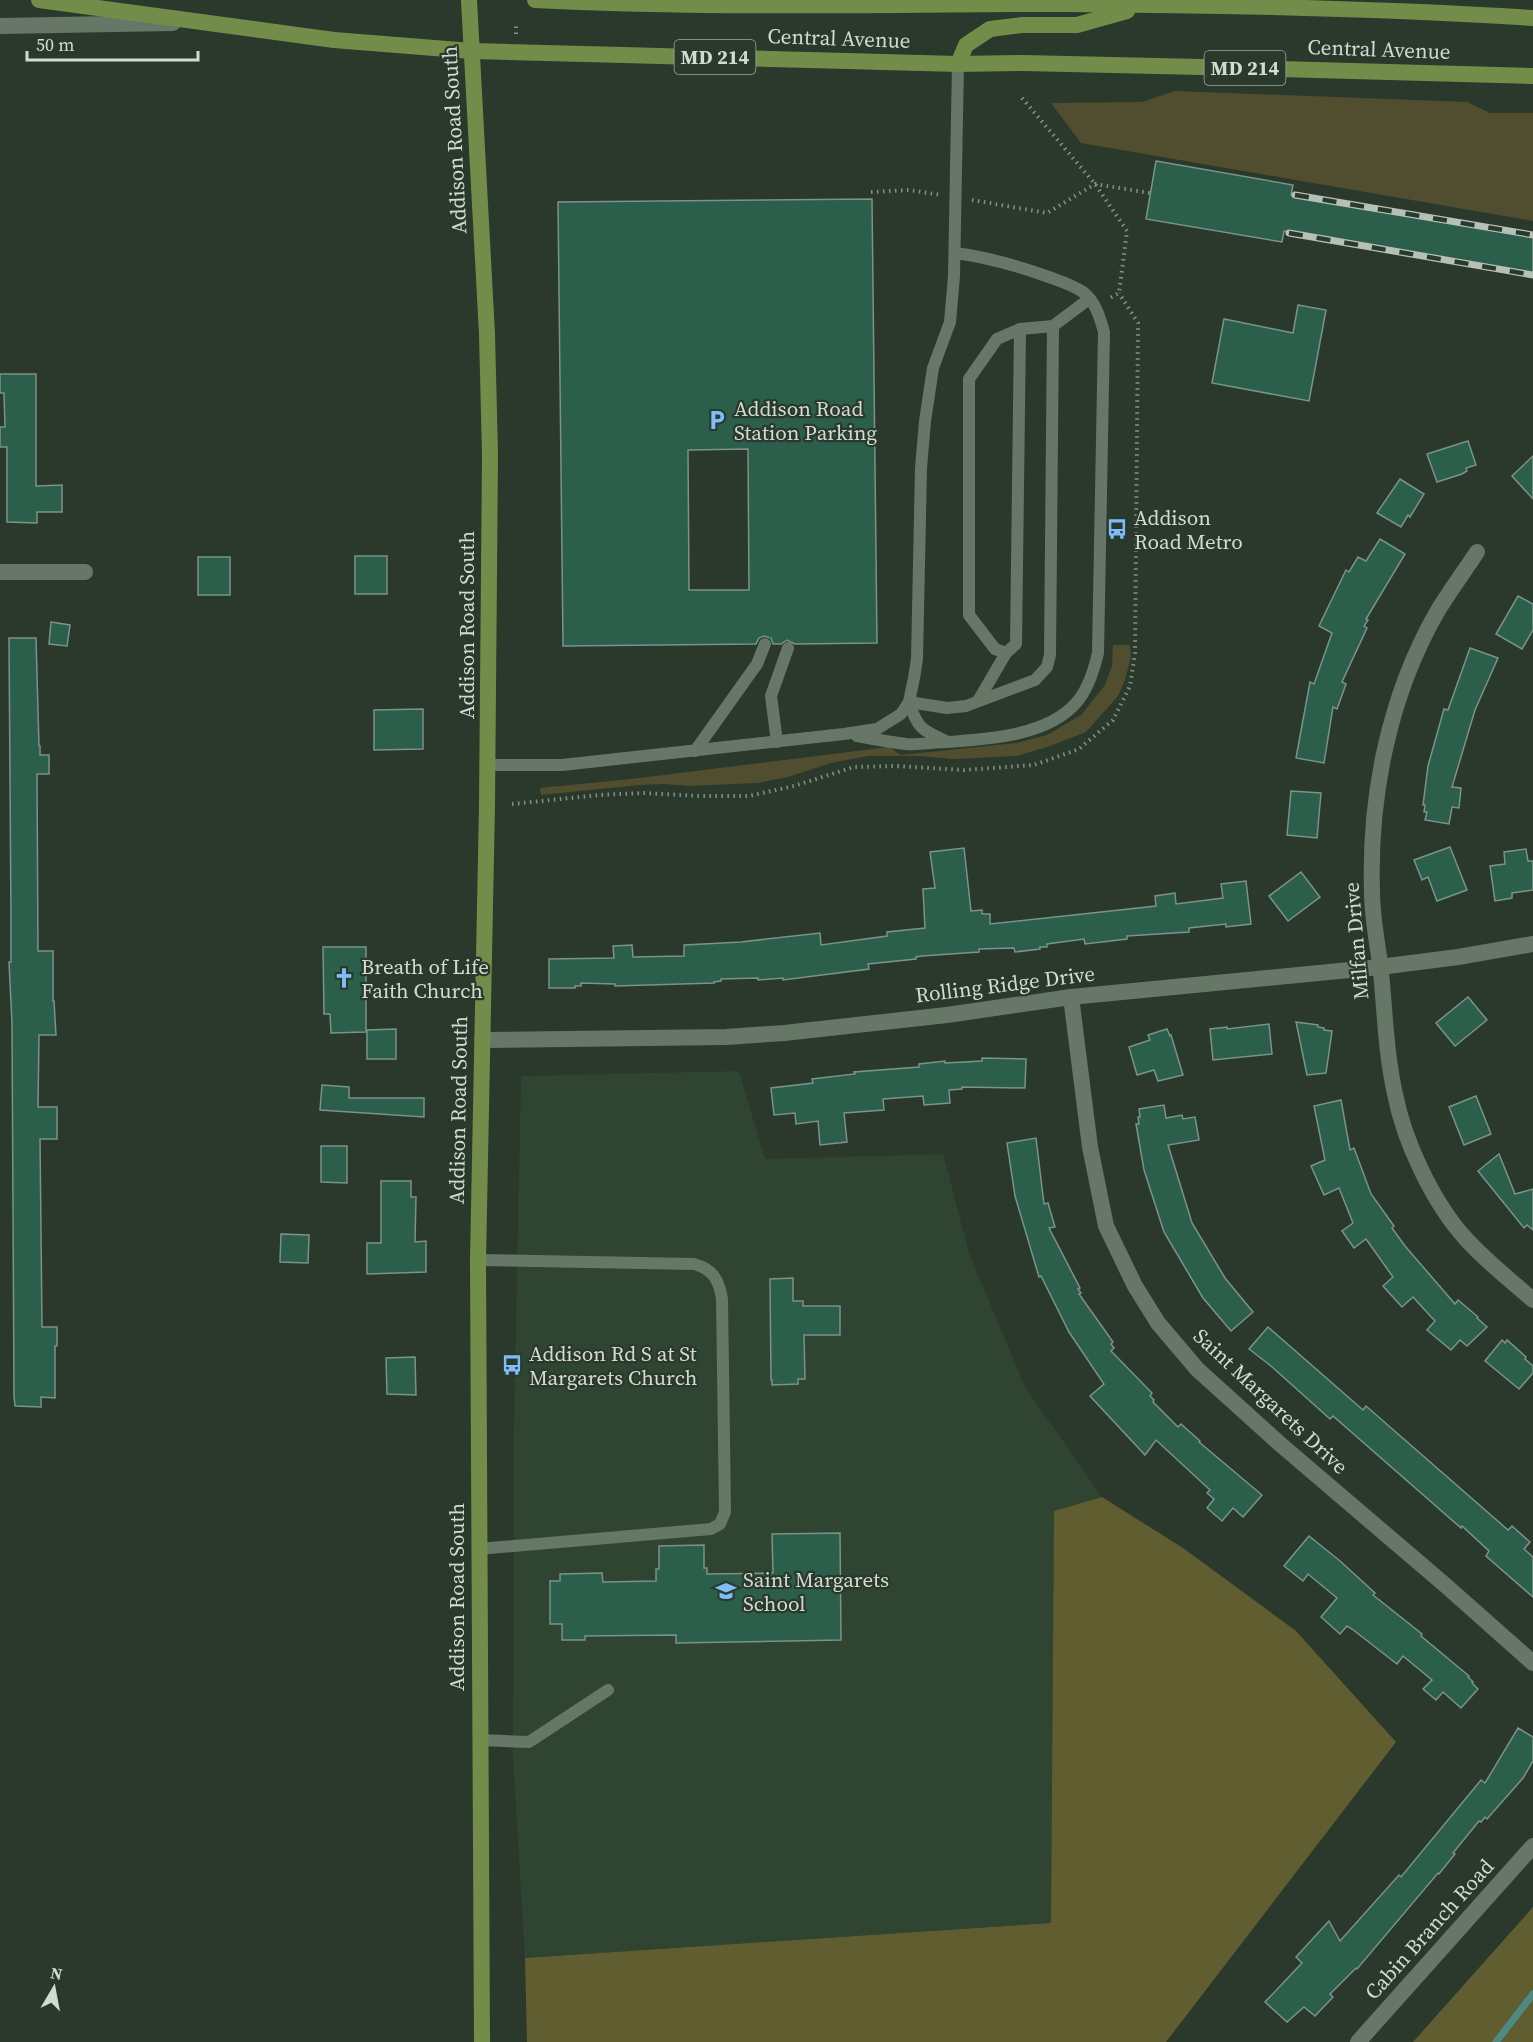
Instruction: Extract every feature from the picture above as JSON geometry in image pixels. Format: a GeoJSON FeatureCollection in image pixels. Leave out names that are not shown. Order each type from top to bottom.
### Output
{"type":"FeatureCollection","features":[{"type":"Feature","properties":{"kind":"main road","name":"Central Avenue"},"geometry":{"type":"LineString","coordinates":[[39,0],[334,40],[472,51],[1533,76]]}},
{"type":"Feature","properties":{"kind":"main road","name":"Addison Road South"},"geometry":{"type":"LineString","coordinates":[[470,0],[489,410],[487,765],[478,1260],[482,2042]]}},
{"type":"Feature","properties":{"kind":"main road","name":"Central Avenue"},"geometry":{"type":"LineString","coordinates":[[536,0],[668,3],[1061,2],[1146,5],[1219,3],[1333,5],[1533,18]]}},
{"type":"Feature","properties":{"kind":"main road"},"geometry":{"type":"LineString","coordinates":[[958,64],[966,45],[990,29],[1022,25],[1077,25],[1146,5]]}},
{"type":"Feature","properties":{"kind":"street"},"geometry":{"type":"LineString","coordinates":[[0,26],[195,22]]}},
{"type":"Feature","properties":{"kind":"street","name":"Milfan Drive"},"geometry":{"type":"LineString","coordinates":[[1477,552],[1437,613],[1412,664],[1394,714],[1387,740],[1376,813],[1372,869],[1373,924],[1380,967],[1390,1069],[1395,1096],[1412,1147],[1436,1196],[1465,1238],[1533,1300]]}},
{"type":"Feature","properties":{"kind":"street"},"geometry":{"type":"LineString","coordinates":[[0,572],[85,572]]}},
{"type":"Feature","properties":{"kind":"street","name":"Rolling Ridge Drive"},"geometry":{"type":"LineString","coordinates":[[482,1040],[726,1037],[784,1033],[947,1015],[1071,997],[1380,967],[1533,944]]}},
{"type":"Feature","properties":{"kind":"street","name":"Saint Margarets Drive"},"geometry":{"type":"LineString","coordinates":[[1071,997],[1090,1147],[1106,1226],[1135,1286],[1158,1323],[1197,1369],[1533,1663]]}},
{"type":"Feature","properties":{"kind":"street","name":"Cabin Branch Road"},"geometry":{"type":"LineString","coordinates":[[1358,2042],[1533,1846]]}},
{"type":"Feature","properties":{"kind":"lane"},"geometry":{"type":"LineString","coordinates":[[487,765],[562,765],[844,734],[877,729],[901,714],[909,702],[917,659],[921,468],[925,421],[933,368],[950,322],[955,253],[958,64]]}},
{"type":"Feature","properties":{"kind":"lane"},"geometry":{"type":"LineString","coordinates":[[844,734],[909,744],[990,739],[1028,730],[1048,723],[1077,703],[1085,690],[1098,653],[1104,332],[1100,317],[1092,302],[1083,292],[1068,284],[984,256],[955,253]]}},
{"type":"Feature","properties":{"kind":"lane"},"geometry":{"type":"LineString","coordinates":[[1006,653],[995,649],[969,615],[969,379],[997,339],[1020,329],[1053,326],[1092,302]]}},
{"type":"Feature","properties":{"kind":"lane"},"geometry":{"type":"LineString","coordinates":[[909,702],[947,708],[966,706],[1035,680],[1047,667],[1050,655],[1053,326]]}},
{"type":"Feature","properties":{"kind":"lane"},"geometry":{"type":"LineString","coordinates":[[978,702],[1006,653],[1016,644],[1020,329]]}},
{"type":"Feature","properties":{"kind":"lane"},"geometry":{"type":"LineString","coordinates":[[695,751],[757,664],[765,644]]}},
{"type":"Feature","properties":{"kind":"lane"},"geometry":{"type":"LineString","coordinates":[[777,741],[771,696],[789,648]]}},
{"type":"Feature","properties":{"kind":"lane"},"geometry":{"type":"LineString","coordinates":[[909,702],[914,720],[926,732],[947,742]]}},
{"type":"Feature","properties":{"kind":"lane"},"geometry":{"type":"LineString","coordinates":[[478,1260],[694,1264],[704,1267],[715,1276],[722,1299],[724,1453],[724,1512],[720,1524],[711,1529],[478,1549]]}},
{"type":"Feature","properties":{"kind":"lane"},"geometry":{"type":"LineString","coordinates":[[480,1740],[529,1742],[608,1690]]}},
{"type":"Feature","properties":{"kind":"path"},"geometry":{"type":"LineString","coordinates":[[516,23],[516,34]]}},
{"type":"Feature","properties":{"kind":"path"},"geometry":{"type":"LineString","coordinates":[[512,804],[643,792],[700,796],[749,796],[794,786],[854,767],[896,766],[964,770],[1034,765],[1079,749],[1113,720],[1130,686],[1136,653],[1138,323],[1119,293],[1126,231],[1095,184],[1022,98]]}},
{"type":"Feature","properties":{"kind":"path"},"geometry":{"type":"LineString","coordinates":[[1005,206],[1047,213],[1095,184],[1150,193]]}},
{"type":"Feature","properties":{"kind":"path"},"geometry":{"type":"LineString","coordinates":[[871,192],[917,191]]}},
{"type":"Feature","properties":{"kind":"path"},"geometry":{"type":"LineString","coordinates":[[1092,302],[1119,293]]}},
{"type":"Feature","properties":{"kind":"shaded area"},"geometry":{"type":"Polygon","coordinates":[[[1175,91],[1467,102],[1490,113],[1533,113],[1533,221],[1081,143],[1051,103],[1142,102],[1175,91]]]}},
{"type":"Feature","properties":{"kind":"shaded area"},"geometry":{"type":"Polygon","coordinates":[[[1113,645],[1130,645],[1131,656],[1118,696],[1086,732],[1017,756],[954,759],[868,756],[831,763],[788,777],[757,783],[689,786],[639,785],[541,795],[540,788],[889,747],[901,755],[1016,743],[1047,735],[1081,715],[1105,685],[1112,666],[1113,645]]]}},
{"type":"Feature","properties":{"kind":"shaded area"},"geometry":{"type":"Polygon","coordinates":[[[739,1071],[765,1159],[943,1154],[969,1253],[1025,1387],[1102,1497],[1054,1511],[1051,1923],[525,1958],[513,1757],[514,1422],[521,1076],[739,1071]]]}},
{"type":"Feature","properties":{"kind":"shaded area"},"geometry":{"type":"Polygon","coordinates":[[[1102,1497],[1183,1548],[1296,1631],[1396,1742],[1166,2042],[527,2042],[525,1958],[1051,1923],[1054,1511],[1102,1497]]]}},
{"type":"Feature","properties":{"kind":"shaded area"},"geometry":{"type":"Polygon","coordinates":[[[1533,1907],[1533,2042],[1413,2042],[1533,1907]]]}},
{"type":"Feature","properties":{"kind":"building"},"geometry":{"type":"Polygon","coordinates":[[[1156,161],[1293,185],[1291,195],[1533,236],[1533,274],[1284,231],[1282,242],[1146,219],[1156,161]]]}},
{"type":"Feature","properties":{"kind":"building","name":"Addison Road Station Parking"},"geometry":{"type":"Polygon","coordinates":[[[872,199],[877,643],[795,644],[787,640],[781,644],[773,644],[771,638],[764,636],[759,638],[756,644],[563,646],[558,202],[872,199]],[[748,449],[688,450],[689,590],[749,590],[748,449]]]}},
{"type":"Feature","properties":{"kind":"building"},"geometry":{"type":"Polygon","coordinates":[[[1298,305],[1326,310],[1309,401],[1212,383],[1224,319],[1293,333],[1298,305]]]}},
{"type":"Feature","properties":{"kind":"building"},"geometry":{"type":"Polygon","coordinates":[[[0,374],[36,374],[36,486],[62,485],[62,512],[37,512],[37,523],[7,522],[7,447],[0,447],[0,427],[5,427],[4,393],[0,393],[0,374]]]}},
{"type":"Feature","properties":{"kind":"building"},"geometry":{"type":"Polygon","coordinates":[[[1468,441],[1476,465],[1466,468],[1467,471],[1462,474],[1437,482],[1427,454],[1468,441]]]}},
{"type":"Feature","properties":{"kind":"building"},"geometry":{"type":"Polygon","coordinates":[[[1533,456],[1533,499],[1512,476],[1533,456]]]}},
{"type":"Feature","properties":{"kind":"building"},"geometry":{"type":"Polygon","coordinates":[[[1400,479],[1424,494],[1401,527],[1377,513],[1400,479]]]}},
{"type":"Feature","properties":{"kind":"building"},"geometry":{"type":"Polygon","coordinates":[[[1380,539],[1405,554],[1366,619],[1368,620],[1364,626],[1367,628],[1342,682],[1346,684],[1337,709],[1333,707],[1324,763],[1296,758],[1310,682],[1314,684],[1332,633],[1319,626],[1346,570],[1349,572],[1358,557],[1366,561],[1380,539]]]}},
{"type":"Feature","properties":{"kind":"building"},"geometry":{"type":"Polygon","coordinates":[[[355,556],[387,556],[387,594],[355,594],[355,556]]]}},
{"type":"Feature","properties":{"kind":"building"},"geometry":{"type":"Polygon","coordinates":[[[198,557],[230,557],[230,595],[198,595],[198,557]]]}},
{"type":"Feature","properties":{"kind":"building"},"geometry":{"type":"Polygon","coordinates":[[[1518,596],[1533,604],[1533,630],[1522,649],[1496,634],[1518,596]]]}},
{"type":"Feature","properties":{"kind":"building"},"geometry":{"type":"Polygon","coordinates":[[[51,622],[70,625],[67,646],[49,644],[51,622]]]}},
{"type":"Feature","properties":{"kind":"building"},"geometry":{"type":"Polygon","coordinates":[[[9,638],[36,638],[40,755],[49,755],[49,774],[37,774],[38,951],[53,951],[56,1035],[39,1035],[38,1107],[57,1107],[57,1139],[40,1139],[42,1327],[57,1327],[57,1346],[55,1346],[55,1398],[41,1397],[41,1407],[15,1406],[14,1396],[12,1023],[9,962],[11,962],[11,920],[9,638]]]}},
{"type":"Feature","properties":{"kind":"building"},"geometry":{"type":"Polygon","coordinates":[[[1470,648],[1498,658],[1475,710],[1452,787],[1461,788],[1459,808],[1452,807],[1449,824],[1425,820],[1427,812],[1424,812],[1425,805],[1423,805],[1428,766],[1444,709],[1448,710],[1470,648]]]}},
{"type":"Feature","properties":{"kind":"building"},"geometry":{"type":"Polygon","coordinates":[[[423,709],[423,749],[374,750],[374,710],[423,709]]]}},
{"type":"Feature","properties":{"kind":"building"},"geometry":{"type":"Polygon","coordinates":[[[1291,791],[1321,793],[1317,838],[1287,835],[1291,791]]]}},
{"type":"Feature","properties":{"kind":"building"},"geometry":{"type":"Polygon","coordinates":[[[1450,847],[1467,890],[1437,901],[1428,877],[1422,880],[1414,860],[1450,847]]]}},
{"type":"Feature","properties":{"kind":"building"},"geometry":{"type":"Polygon","coordinates":[[[964,848],[971,911],[982,910],[982,914],[990,914],[990,924],[1156,906],[1155,896],[1175,893],[1176,904],[1223,898],[1221,884],[1246,881],[1251,924],[1189,928],[1189,932],[1127,936],[1127,939],[1085,944],[1084,939],[1047,944],[1047,947],[1040,947],[1040,949],[1015,952],[1014,948],[979,949],[979,952],[922,956],[916,959],[868,964],[869,969],[783,980],[783,978],[721,979],[714,983],[615,986],[615,984],[581,983],[581,986],[575,986],[575,988],[549,988],[549,959],[614,958],[613,946],[632,945],[633,957],[684,956],[684,945],[741,942],[820,933],[821,945],[887,936],[887,932],[925,928],[923,889],[935,888],[930,852],[964,848]]]}},
{"type":"Feature","properties":{"kind":"building"},"geometry":{"type":"Polygon","coordinates":[[[1526,849],[1528,861],[1533,861],[1533,890],[1512,893],[1512,898],[1495,901],[1490,866],[1505,864],[1504,852],[1526,849]]]}},
{"type":"Feature","properties":{"kind":"building"},"geometry":{"type":"Polygon","coordinates":[[[1301,872],[1320,897],[1288,921],[1269,896],[1301,872]]]}},
{"type":"Feature","properties":{"kind":"building"},"geometry":{"type":"Polygon","coordinates":[[[323,947],[366,947],[366,1032],[331,1033],[330,1014],[324,1014],[323,947]]]}},
{"type":"Feature","properties":{"kind":"building"},"geometry":{"type":"Polygon","coordinates":[[[1468,997],[1487,1020],[1455,1046],[1436,1023],[1468,997]]]}},
{"type":"Feature","properties":{"kind":"building"},"geometry":{"type":"Polygon","coordinates":[[[1296,1022],[1318,1025],[1324,1030],[1332,1031],[1326,1073],[1307,1075],[1296,1022]]]}},
{"type":"Feature","properties":{"kind":"building"},"geometry":{"type":"Polygon","coordinates":[[[1269,1024],[1272,1054],[1213,1060],[1210,1029],[1269,1024]]]}},
{"type":"Feature","properties":{"kind":"building"},"geometry":{"type":"Polygon","coordinates":[[[396,1029],[396,1059],[367,1059],[367,1030],[396,1029]]]}},
{"type":"Feature","properties":{"kind":"building"},"geometry":{"type":"Polygon","coordinates":[[[1167,1029],[1171,1035],[1183,1075],[1158,1081],[1154,1070],[1137,1075],[1129,1047],[1150,1040],[1148,1035],[1167,1029]]]}},
{"type":"Feature","properties":{"kind":"building"},"geometry":{"type":"Polygon","coordinates":[[[982,1058],[1026,1059],[1025,1088],[962,1087],[962,1089],[949,1090],[950,1103],[924,1105],[923,1096],[883,1099],[884,1110],[844,1113],[847,1142],[820,1145],[818,1121],[796,1124],[795,1113],[774,1115],[771,1088],[813,1083],[812,1079],[855,1074],[854,1072],[919,1067],[919,1064],[945,1061],[945,1063],[982,1061],[982,1058]]]}},
{"type":"Feature","properties":{"kind":"building"},"geometry":{"type":"Polygon","coordinates":[[[322,1085],[349,1087],[349,1098],[424,1098],[424,1117],[320,1110],[322,1085]]]}},
{"type":"Feature","properties":{"kind":"building"},"geometry":{"type":"Polygon","coordinates":[[[1476,1096],[1491,1134],[1464,1145],[1449,1107],[1476,1096]]]}},
{"type":"Feature","properties":{"kind":"building"},"geometry":{"type":"Polygon","coordinates":[[[1341,1100],[1350,1150],[1354,1148],[1371,1194],[1394,1226],[1392,1228],[1455,1304],[1458,1300],[1487,1327],[1467,1346],[1460,1340],[1451,1350],[1427,1330],[1435,1321],[1413,1297],[1402,1307],[1383,1286],[1393,1277],[1366,1239],[1354,1248],[1342,1231],[1353,1223],[1339,1188],[1324,1195],[1311,1166],[1325,1160],[1314,1106],[1341,1100]]]}},
{"type":"Feature","properties":{"kind":"building"},"geometry":{"type":"Polygon","coordinates":[[[1164,1105],[1166,1118],[1182,1115],[1183,1119],[1195,1117],[1199,1140],[1168,1145],[1192,1223],[1225,1278],[1253,1312],[1231,1331],[1203,1298],[1164,1232],[1144,1170],[1136,1124],[1139,1124],[1139,1109],[1164,1105]]]}},
{"type":"Feature","properties":{"kind":"building"},"geometry":{"type":"Polygon","coordinates":[[[1036,1138],[1044,1204],[1048,1203],[1055,1227],[1049,1228],[1080,1288],[1078,1289],[1081,1293],[1079,1294],[1113,1342],[1111,1344],[1114,1348],[1111,1351],[1152,1393],[1150,1396],[1153,1402],[1178,1427],[1181,1424],[1262,1495],[1243,1517],[1233,1508],[1222,1521],[1207,1508],[1214,1499],[1207,1493],[1210,1490],[1156,1440],[1145,1455],[1090,1396],[1104,1384],[1069,1332],[1041,1276],[1039,1277],[1015,1196],[1007,1143],[1036,1138]]]}},
{"type":"Feature","properties":{"kind":"building"},"geometry":{"type":"Polygon","coordinates":[[[321,1146],[347,1146],[347,1183],[321,1182],[321,1146]]]}},
{"type":"Feature","properties":{"kind":"building"},"geometry":{"type":"Polygon","coordinates":[[[1499,1154],[1515,1194],[1533,1189],[1533,1230],[1527,1225],[1524,1228],[1478,1171],[1499,1154]]]}},
{"type":"Feature","properties":{"kind":"building"},"geometry":{"type":"Polygon","coordinates":[[[381,1181],[411,1181],[411,1197],[416,1197],[415,1242],[426,1241],[426,1272],[367,1274],[367,1243],[381,1243],[381,1181]]]}},
{"type":"Feature","properties":{"kind":"building"},"geometry":{"type":"Polygon","coordinates":[[[281,1234],[309,1235],[308,1263],[280,1262],[281,1234]]]}},
{"type":"Feature","properties":{"kind":"building"},"geometry":{"type":"Polygon","coordinates":[[[793,1278],[793,1301],[803,1301],[803,1306],[840,1306],[840,1335],[804,1335],[805,1379],[798,1379],[798,1384],[772,1385],[770,1279],[793,1278]]]}},
{"type":"Feature","properties":{"kind":"building"},"geometry":{"type":"Polygon","coordinates":[[[1268,1327],[1363,1410],[1366,1406],[1508,1530],[1512,1526],[1530,1542],[1524,1549],[1533,1557],[1533,1597],[1486,1556],[1489,1551],[1462,1526],[1461,1528],[1333,1416],[1330,1419],[1249,1349],[1268,1327]]]}},
{"type":"Feature","properties":{"kind":"building"},"geometry":{"type":"Polygon","coordinates":[[[1502,1340],[1505,1343],[1507,1340],[1533,1366],[1533,1373],[1519,1389],[1485,1361],[1502,1340]]]}},
{"type":"Feature","properties":{"kind":"building"},"geometry":{"type":"Polygon","coordinates":[[[415,1357],[416,1395],[387,1394],[386,1358],[415,1357]]]}},
{"type":"Feature","properties":{"kind":"building"},"geometry":{"type":"Polygon","coordinates":[[[840,1533],[841,1640],[676,1643],[676,1635],[585,1636],[585,1640],[562,1640],[562,1624],[550,1624],[550,1581],[560,1581],[560,1574],[602,1573],[603,1582],[656,1581],[656,1569],[659,1569],[659,1546],[704,1545],[704,1568],[707,1568],[707,1574],[773,1573],[772,1534],[840,1533]]]}},
{"type":"Feature","properties":{"kind":"building"},"geometry":{"type":"Polygon","coordinates":[[[1309,1536],[1375,1593],[1373,1595],[1469,1676],[1478,1689],[1461,1708],[1443,1692],[1436,1700],[1423,1689],[1432,1680],[1403,1656],[1397,1664],[1352,1629],[1347,1626],[1340,1634],[1321,1617],[1337,1598],[1308,1574],[1303,1581],[1284,1566],[1309,1536]]]}},
{"type":"Feature","properties":{"kind":"building"},"geometry":{"type":"Polygon","coordinates":[[[1518,1728],[1533,1737],[1533,1761],[1523,1778],[1487,1819],[1485,1817],[1481,1822],[1479,1821],[1439,1874],[1357,1969],[1330,1994],[1333,1997],[1315,2016],[1304,2007],[1287,2022],[1265,2002],[1302,1963],[1296,1957],[1329,1921],[1340,1941],[1399,1875],[1401,1877],[1481,1780],[1485,1783],[1518,1728]]]}},
{"type":"Feature","properties":{"kind":"waterway"},"geometry":{"type":"LineString","coordinates":[[1496,2042],[1533,1994]]}},
{"type":"Feature","properties":{"kind":"railway"},"geometry":{"type":"LineString","coordinates":[[1295,195],[1533,235]]}},
{"type":"Feature","properties":{"kind":"railway"},"geometry":{"type":"LineString","coordinates":[[1289,233],[1533,275]]}},
{"type":"Feature","properties":{"kind":"place","name":"Addison Road Station Parking"},"geometry":{"type":"Point","coordinates":[717,420]}},
{"type":"Feature","properties":{"kind":"place","name":"Addison Road Metro"},"geometry":{"type":"Point","coordinates":[1117,529]}},
{"type":"Feature","properties":{"kind":"place","name":"Breath of Life Faith Church"},"geometry":{"type":"Point","coordinates":[344,978]}},
{"type":"Feature","properties":{"kind":"place","name":"Addison Rd S at St Margarets Church"},"geometry":{"type":"Point","coordinates":[512,1365]}},
{"type":"Feature","properties":{"kind":"place","name":"Saint Margarets School"},"geometry":{"type":"Point","coordinates":[726,1591]}}]}
